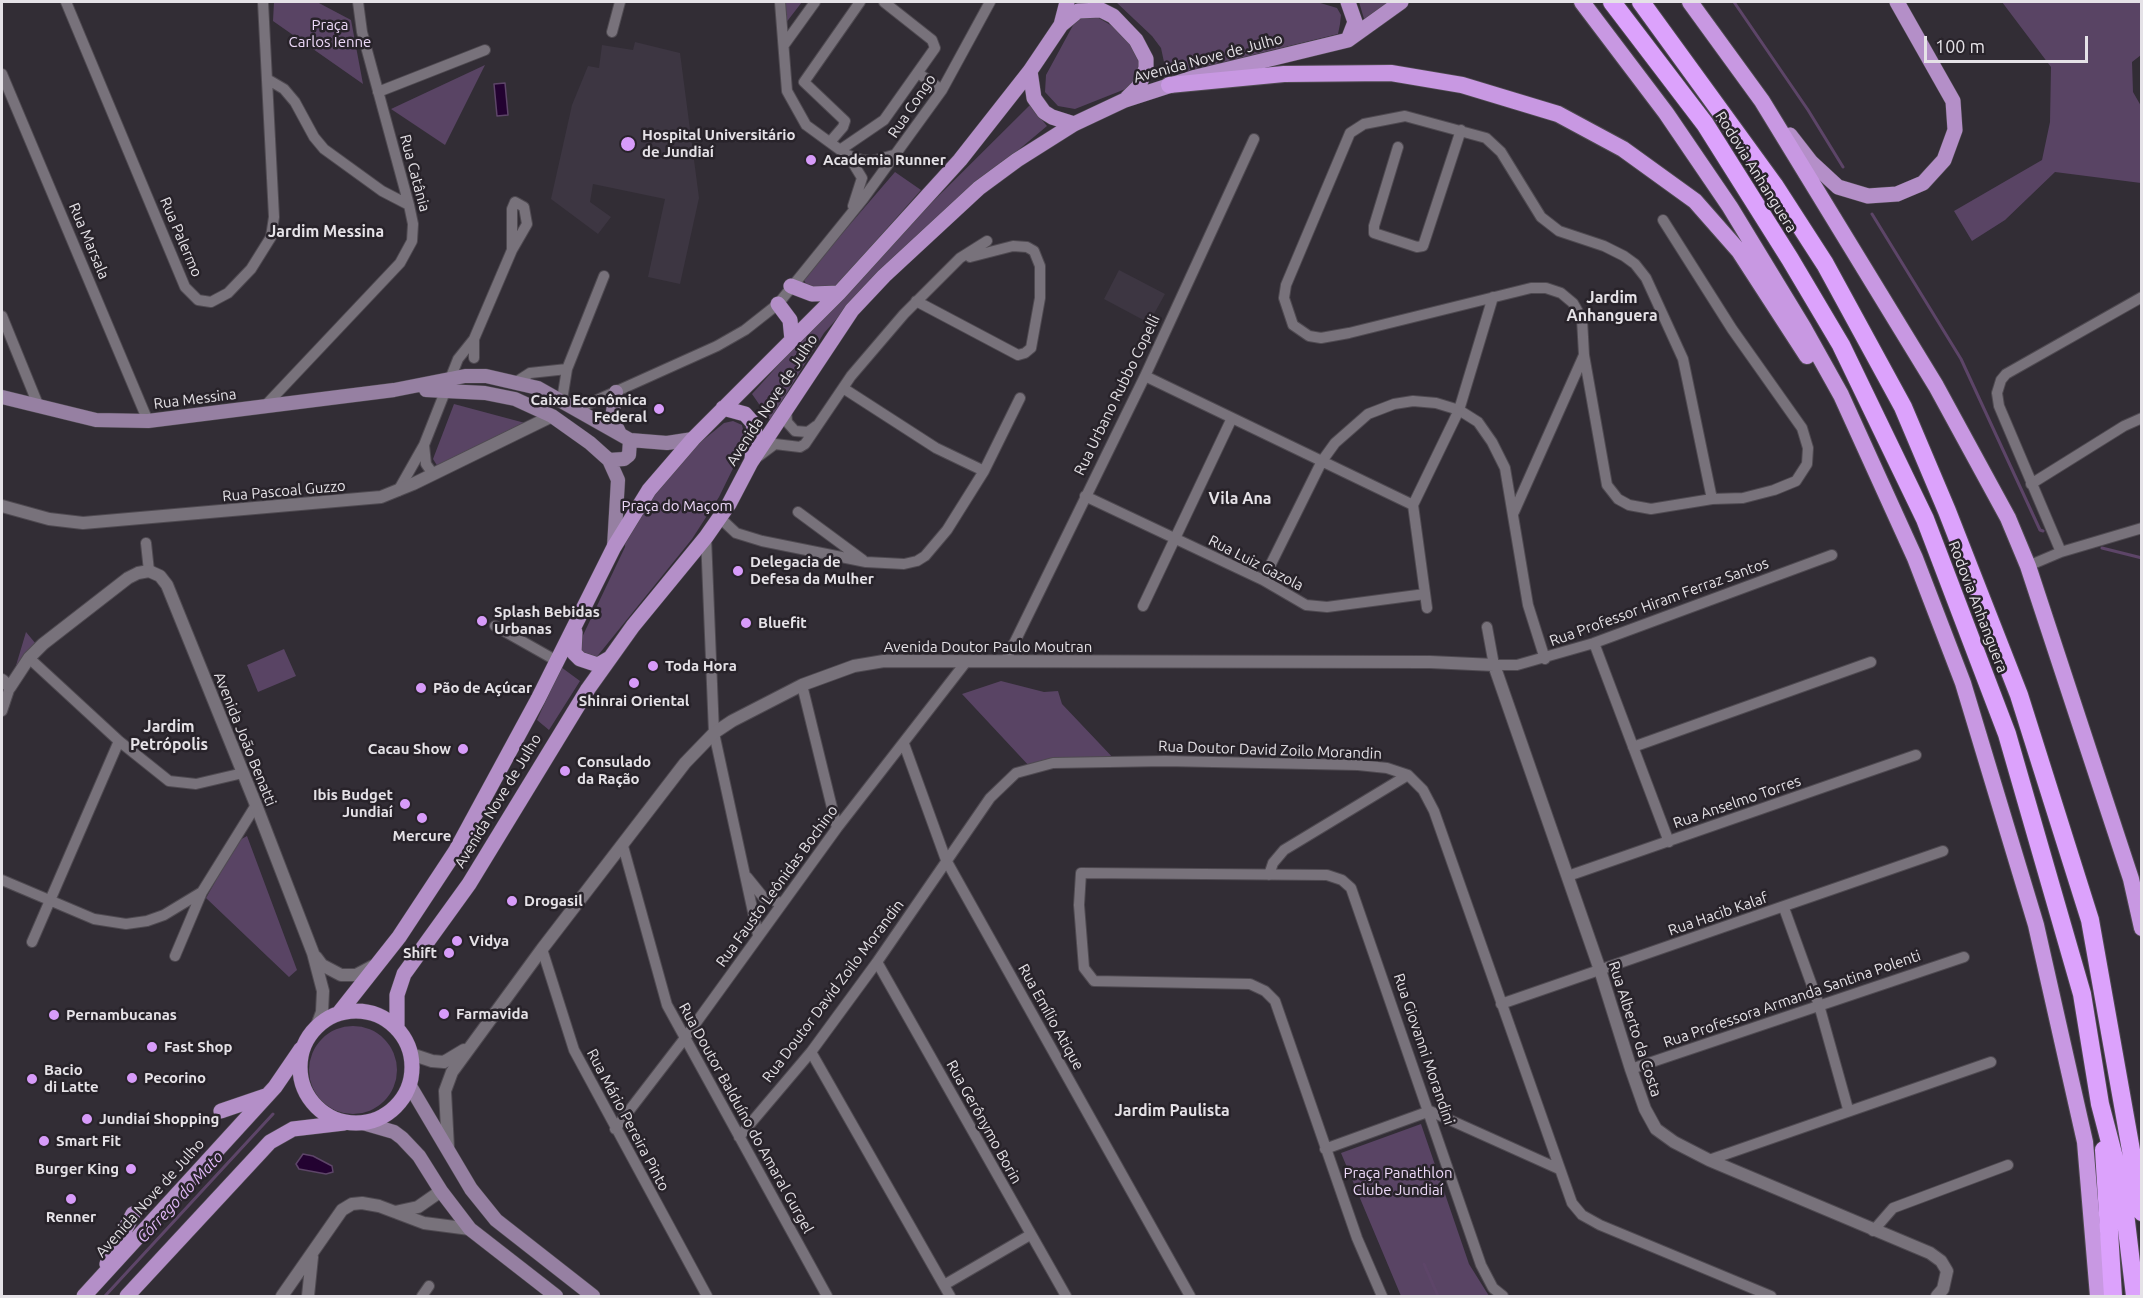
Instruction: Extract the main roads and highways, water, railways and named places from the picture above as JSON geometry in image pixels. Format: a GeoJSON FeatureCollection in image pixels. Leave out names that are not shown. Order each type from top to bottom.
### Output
{"type":"FeatureCollection","features":[{"type":"Feature","properties":{"kind":"highway"},"geometry":{"type":"LineString","coordinates":[[1582,2],[1666,113],[1730,207],[1841,395],[1916,558],[1963,683],[2036,925],[2085,1142],[2098,1296]]}},
{"type":"Feature","properties":{"kind":"highway","name":"Rodovia Anhanguera"},"geometry":{"type":"LineString","coordinates":[[1612,2],[1706,124],[1790,259],[1840,345],[1925,519],[2007,734],[2082,994],[2100,1104],[2122,1188],[2135,1296]]}},
{"type":"Feature","properties":{"kind":"highway","name":"Rodovia Anhanguera"},"geometry":{"type":"LineString","coordinates":[[1641,2],[1774,185],[1825,264],[1903,407],[1947,511],[2019,695],[2090,920],[2142,1212]]}},
{"type":"Feature","properties":{"kind":"highway"},"geometry":{"type":"LineString","coordinates":[[1690,2],[1762,101],[1982,465],[2008,518],[2028,566],[2131,879],[2142,928]]}},
{"type":"Feature","properties":{"kind":"highway"},"geometry":{"type":"LineString","coordinates":[[1169,86],[1284,74],[1348,71],[1429,78],[1502,96],[1558,114],[1623,149],[1695,201],[1739,251],[1770,295],[1875,466]]}},
{"type":"Feature","properties":{"kind":"highway"},"geometry":{"type":"LineString","coordinates":[[2100,1104],[2113,1296]]}},
{"type":"Feature","properties":{"kind":"main road","name":"Avenida Nove de Julho"},"geometry":{"type":"LineString","coordinates":[[339,1014],[422,904],[454,852],[577,623],[614,547],[649,490],[693,439],[838,293],[960,160],[1030,71],[1061,26],[1067,2]]}},
{"type":"Feature","properties":{"kind":"main road"},"geometry":{"type":"LineString","coordinates":[[1348,2],[1355,22],[1348,40]]}},
{"type":"Feature","properties":{"kind":"main road"},"geometry":{"type":"LineString","coordinates":[[1348,40],[1401,2]]}},
{"type":"Feature","properties":{"kind":"main road"},"geometry":{"type":"LineString","coordinates":[[1762,101],[1811,162],[1838,187],[1868,196],[1897,194],[1923,183],[1944,160],[1955,130],[1953,101],[1897,2]]}},
{"type":"Feature","properties":{"kind":"main road"},"geometry":{"type":"LineString","coordinates":[[1061,26],[1078,11],[1101,10],[1113,16],[1136,40],[1146,59],[1146,68],[1139,86],[1125,100]]}},
{"type":"Feature","properties":{"kind":"main road","name":"Avenida Nove de Julho"},"geometry":{"type":"LineString","coordinates":[[397,1029],[397,995],[404,974],[470,884],[541,765],[610,658],[720,518],[752,462],[852,310],[884,276],[979,188],[1017,159],[1074,124],[1125,100],[1169,86],[1348,40]]}},
{"type":"Feature","properties":{"kind":"main road"},"geometry":{"type":"LineString","coordinates":[[1030,71],[1034,98],[1044,112],[1074,124]]}},
{"type":"Feature","properties":{"kind":"main road"},"geometry":{"type":"LineString","coordinates":[[791,286],[812,294],[838,293]]}},
{"type":"Feature","properties":{"kind":"main road"},"geometry":{"type":"LineString","coordinates":[[778,304],[790,320],[792,340]]}},
{"type":"Feature","properties":{"kind":"main road","name":"Rua Messina"},"geometry":{"type":"LineString","coordinates":[[2,396],[96,420],[148,421],[447,385],[486,376],[538,388],[626,438],[667,443],[693,439]]}},
{"type":"Feature","properties":{"kind":"main road","name":"Rua Messina"},"geometry":{"type":"LineString","coordinates":[[447,385],[515,399],[552,416],[609,460]]}},
{"type":"Feature","properties":{"kind":"main road"},"geometry":{"type":"LineString","coordinates":[[614,547],[618,480],[609,460],[624,459],[628,455],[626,438],[612,418],[616,392]]}},
{"type":"Feature","properties":{"kind":"main road"},"geometry":{"type":"LineString","coordinates":[[723,408],[745,414],[753,423],[755,434],[752,462]]}},
{"type":"Feature","properties":{"kind":"main road"},"geometry":{"type":"LineString","coordinates":[[577,623],[574,653],[594,665],[610,658]]}},
{"type":"Feature","properties":{"kind":"main road"},"geometry":{"type":"LineString","coordinates":[[128,1296],[270,1142],[293,1129],[363,1123],[379,1119],[392,1111],[410,1086],[413,1065],[411,1054],[397,1029],[375,1014],[354,1011],[339,1014],[312,1033],[302,1053],[300,1068],[309,1098],[319,1110],[347,1123]]}},
{"type":"Feature","properties":{"kind":"main road","name":"Avenida Nove de Julho"},"geometry":{"type":"LineString","coordinates":[[84,1296],[268,1095],[312,1033]]}},
{"type":"Feature","properties":{"kind":"main road"},"geometry":{"type":"LineString","coordinates":[[410,1086],[471,1190],[496,1220],[593,1296]]}},
{"type":"Feature","properties":{"kind":"main road"},"geometry":{"type":"LineString","coordinates":[[221,1111],[268,1095]]}},
{"type":"Feature","properties":{"kind":"main road"},"geometry":{"type":"LineString","coordinates":[[363,1123],[394,1132],[402,1138],[419,1156],[441,1191],[470,1229],[556,1296]]}},
{"type":"Feature","properties":{"kind":"main road"},"geometry":{"type":"LineString","coordinates":[[102,1277],[133,1214]]}},
{"type":"Feature","properties":{"kind":"waterway"},"geometry":{"type":"LineString","coordinates":[[1734,2],[1808,110],[1843,167]]}},
{"type":"Feature","properties":{"kind":"waterway"},"geometry":{"type":"LineString","coordinates":[[1872,214],[1961,359],[2040,530],[2043,531]]}},
{"type":"Feature","properties":{"kind":"waterway"},"geometry":{"type":"LineString","coordinates":[[2102,548],[2142,558]]}},
{"type":"Feature","properties":{"kind":"waterway","name":"Córrego do Mato"},"geometry":{"type":"LineString","coordinates":[[105,1296],[273,1114]]}},
{"type":"Feature","properties":{"kind":"waterway"},"geometry":{"type":"LineString","coordinates":[[1424,1264],[1438,1296]]}},
{"type":"Feature","properties":{"kind":"place","name":"Hospital Universitário de Jundiaí"},"geometry":{"type":"Point","coordinates":[628,144]}},
{"type":"Feature","properties":{"kind":"place","name":"Academia Runner"},"geometry":{"type":"Point","coordinates":[811,160]}},
{"type":"Feature","properties":{"kind":"place","name":"Caixa Econômica Federal"},"geometry":{"type":"Point","coordinates":[659,409]}},
{"type":"Feature","properties":{"kind":"place","name":"Delegacia de Defesa da Mulher"},"geometry":{"type":"Point","coordinates":[738,571]}},
{"type":"Feature","properties":{"kind":"place","name":"Splash Bebidas Urbanas"},"geometry":{"type":"Point","coordinates":[482,621]}},
{"type":"Feature","properties":{"kind":"place","name":"Bluefit"},"geometry":{"type":"Point","coordinates":[746,623]}},
{"type":"Feature","properties":{"kind":"place","name":"Toda Hora"},"geometry":{"type":"Point","coordinates":[653,666]}},
{"type":"Feature","properties":{"kind":"place","name":"Shinrai Oriental"},"geometry":{"type":"Point","coordinates":[634,683]}},
{"type":"Feature","properties":{"kind":"place","name":"Pão de Açúcar"},"geometry":{"type":"Point","coordinates":[421,688]}},
{"type":"Feature","properties":{"kind":"place","name":"Cacau Show"},"geometry":{"type":"Point","coordinates":[463,749]}},
{"type":"Feature","properties":{"kind":"place","name":"Consulado da Ração"},"geometry":{"type":"Point","coordinates":[565,771]}},
{"type":"Feature","properties":{"kind":"place","name":"Ibis Budget Jundiaí"},"geometry":{"type":"Point","coordinates":[405,804]}},
{"type":"Feature","properties":{"kind":"place","name":"Mercure"},"geometry":{"type":"Point","coordinates":[422,818]}},
{"type":"Feature","properties":{"kind":"place","name":"Drogasil"},"geometry":{"type":"Point","coordinates":[512,901]}},
{"type":"Feature","properties":{"kind":"place","name":"Vidya"},"geometry":{"type":"Point","coordinates":[457,941]}},
{"type":"Feature","properties":{"kind":"place","name":"Shift"},"geometry":{"type":"Point","coordinates":[449,953]}},
{"type":"Feature","properties":{"kind":"place","name":"Farmavida"},"geometry":{"type":"Point","coordinates":[444,1014]}},
{"type":"Feature","properties":{"kind":"place","name":"Pernambucanas"},"geometry":{"type":"Point","coordinates":[54,1015]}},
{"type":"Feature","properties":{"kind":"place","name":"Fast Shop"},"geometry":{"type":"Point","coordinates":[152,1047]}},
{"type":"Feature","properties":{"kind":"place","name":"Pecorino"},"geometry":{"type":"Point","coordinates":[132,1078]}},
{"type":"Feature","properties":{"kind":"place","name":"Bacio di Latte"},"geometry":{"type":"Point","coordinates":[32,1079]}},
{"type":"Feature","properties":{"kind":"place","name":"Jundiaí Shopping"},"geometry":{"type":"Point","coordinates":[87,1119]}},
{"type":"Feature","properties":{"kind":"place","name":"Smart Fit"},"geometry":{"type":"Point","coordinates":[44,1141]}},
{"type":"Feature","properties":{"kind":"place","name":"Burger King"},"geometry":{"type":"Point","coordinates":[131,1169]}},
{"type":"Feature","properties":{"kind":"place","name":"Renner"},"geometry":{"type":"Point","coordinates":[71,1199]}},
{"type":"Feature","properties":{"kind":"district","name":"Jardim Messina"},"geometry":{"type":"Point","coordinates":[326,232]}},
{"type":"Feature","properties":{"kind":"district","name":"Jardim Anhanguera"},"geometry":{"type":"Point","coordinates":[1612,307]}},
{"type":"Feature","properties":{"kind":"district","name":"Vila Ana"},"geometry":{"type":"Point","coordinates":[1240,499]}},
{"type":"Feature","properties":{"kind":"district","name":"Jardim Petrópolis"},"geometry":{"type":"Point","coordinates":[169,736]}},
{"type":"Feature","properties":{"kind":"district","name":"Jardim Paulista"},"geometry":{"type":"Point","coordinates":[1172,1111]}},
{"type":"Feature","properties":{"kind":"park label","name":"Praça Carlos Ienne"},"geometry":{"type":"Point","coordinates":[330,34]}},
{"type":"Feature","properties":{"kind":"park label","name":"Praça do Maçom"},"geometry":{"type":"Point","coordinates":[677,506]}},
{"type":"Feature","properties":{"kind":"park label","name":"Praça Panathlon Clube Jundiaí"},"geometry":{"type":"Point","coordinates":[1398,1182]}}]}
